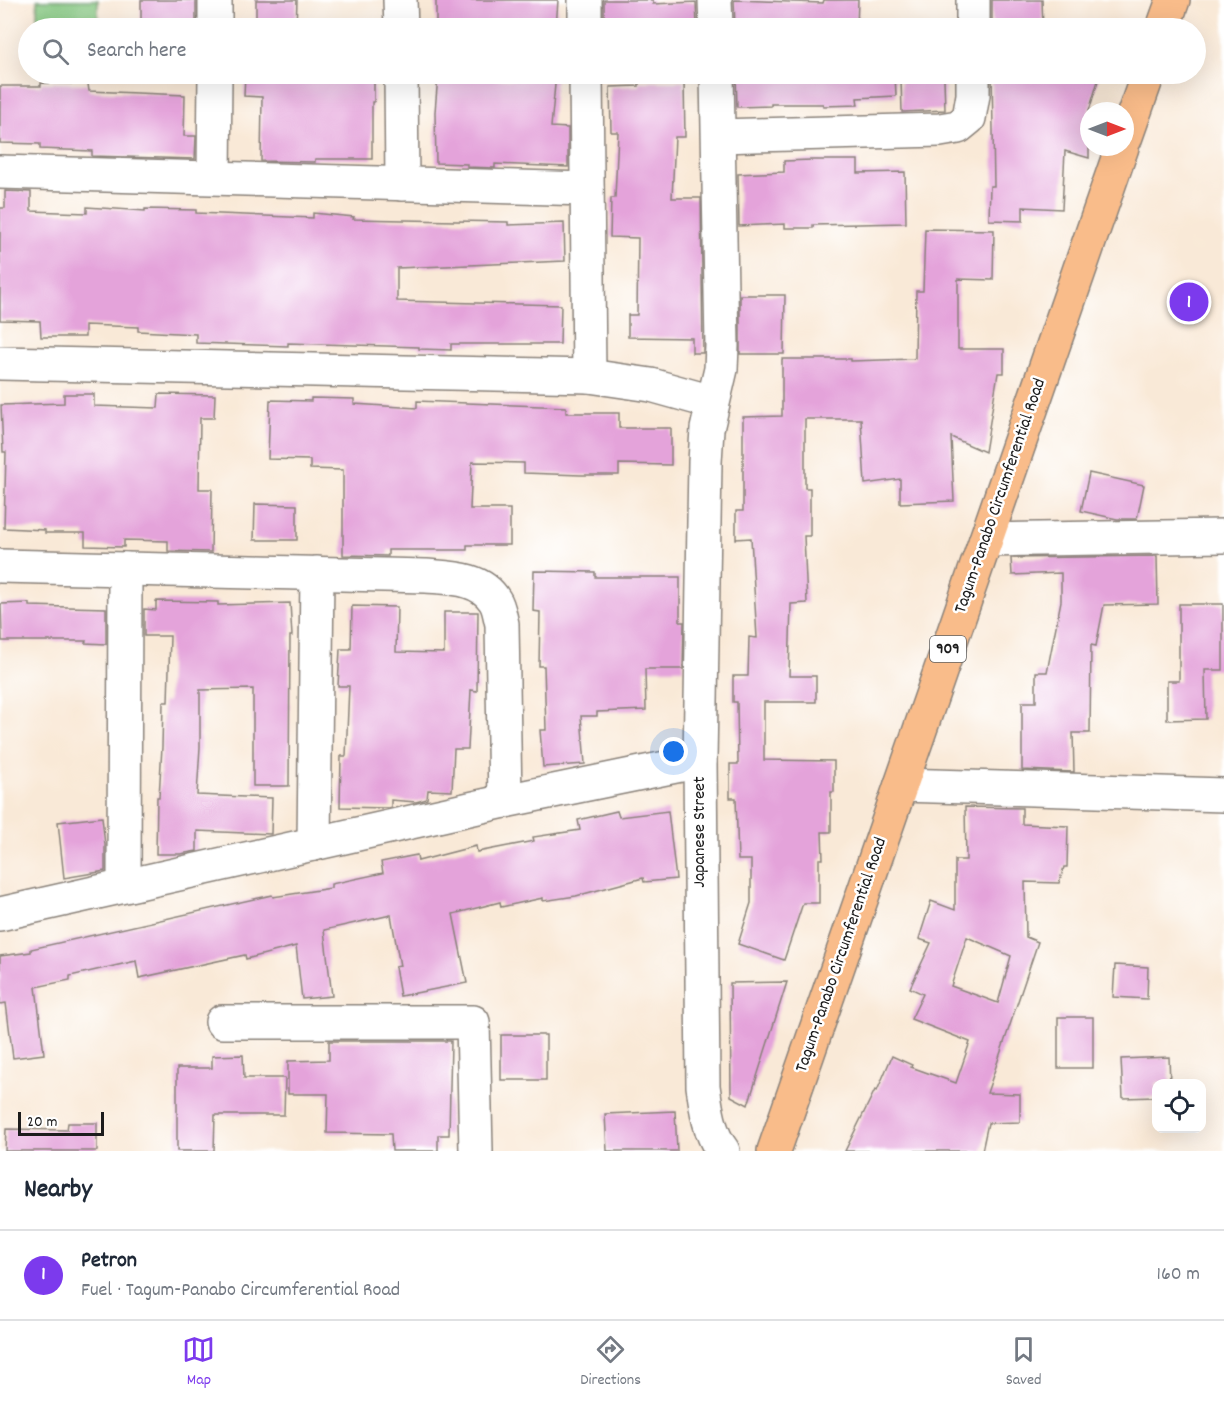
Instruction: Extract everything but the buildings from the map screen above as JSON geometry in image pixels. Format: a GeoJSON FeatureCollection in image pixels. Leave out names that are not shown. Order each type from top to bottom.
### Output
{"type":"FeatureCollection","features":[{"type":"Feature","properties":{"kind":"main road"},"geometry":{"type":"LineString","coordinates":[[1167,18],[1173,0]]}},
{"type":"Feature","properties":{"kind":"main road"},"geometry":{"type":"LineString","coordinates":[[1134,114],[1144,84]]}},
{"type":"Feature","properties":{"kind":"main road","name":"Tagum-Panabo Circumferential Road"},"geometry":{"type":"LineString","coordinates":[[774,1151],[1119,156]]}},
{"type":"Feature","properties":{"kind":"street"},"geometry":{"type":"LineString","coordinates":[[215,0],[215,18]]}},
{"type":"Feature","properties":{"kind":"street"},"geometry":{"type":"LineString","coordinates":[[400,0],[401,18]]}},
{"type":"Feature","properties":{"kind":"street"},"geometry":{"type":"LineString","coordinates":[[585,0],[585,18]]}},
{"type":"Feature","properties":{"kind":"street"},"geometry":{"type":"LineString","coordinates":[[715,0],[716,18]]}},
{"type":"Feature","properties":{"kind":"street"},"geometry":{"type":"LineString","coordinates":[[973,0],[973,18]]}},
{"type":"Feature","properties":{"kind":"street"},"geometry":{"type":"LineString","coordinates":[[214,177],[215,84]]}},
{"type":"Feature","properties":{"kind":"street"},"geometry":{"type":"LineString","coordinates":[[401,84],[402,184]]}},
{"type":"Feature","properties":{"kind":"street"},"geometry":{"type":"LineString","coordinates":[[586,84],[589,376]]}},
{"type":"Feature","properties":{"kind":"street","name":"Japanese Street"},"geometry":{"type":"LineString","coordinates":[[717,84],[722,346],[721,369],[707,429],[705,462],[700,761],[703,1086],[706,1113],[723,1151]]}},
{"type":"Feature","properties":{"kind":"street"},"geometry":{"type":"LineString","coordinates":[[719,136],[940,130],[958,127],[969,118],[973,84]]}},
{"type":"Feature","properties":{"kind":"street"},"geometry":{"type":"LineString","coordinates":[[0,172],[587,189]]}},
{"type":"Feature","properties":{"kind":"street"},"geometry":{"type":"LineString","coordinates":[[0,363],[589,376],[651,385],[712,402]]}},
{"type":"Feature","properties":{"kind":"street"},"geometry":{"type":"LineString","coordinates":[[986,540],[1224,536]]}},
{"type":"Feature","properties":{"kind":"street"},"geometry":{"type":"LineString","coordinates":[[0,566],[426,576],[461,579],[482,586],[496,601],[502,624],[505,801]]}},
{"type":"Feature","properties":{"kind":"street"},"geometry":{"type":"LineString","coordinates":[[124,885],[125,569]]}},
{"type":"Feature","properties":{"kind":"street"},"geometry":{"type":"LineString","coordinates":[[314,844],[317,573]]}},
{"type":"Feature","properties":{"kind":"street"},"geometry":{"type":"LineString","coordinates":[[0,914],[505,801],[700,761]]}},
{"type":"Feature","properties":{"kind":"street"},"geometry":{"type":"LineString","coordinates":[[901,785],[1224,795]]}},
{"type":"Feature","properties":{"kind":"street"},"geometry":{"type":"LineString","coordinates":[[222,1022],[473,1022],[476,1151]]}},
{"type":"Feature","properties":{"kind":"green space"},"geometry":{"type":"Polygon","coordinates":[[[37,0],[98,0],[98,18],[37,18],[37,0]]]}},
{"type":"Feature","properties":{"kind":"place","name":"Petron"},"geometry":{"type":"Point","coordinates":[1189,302]}}]}
